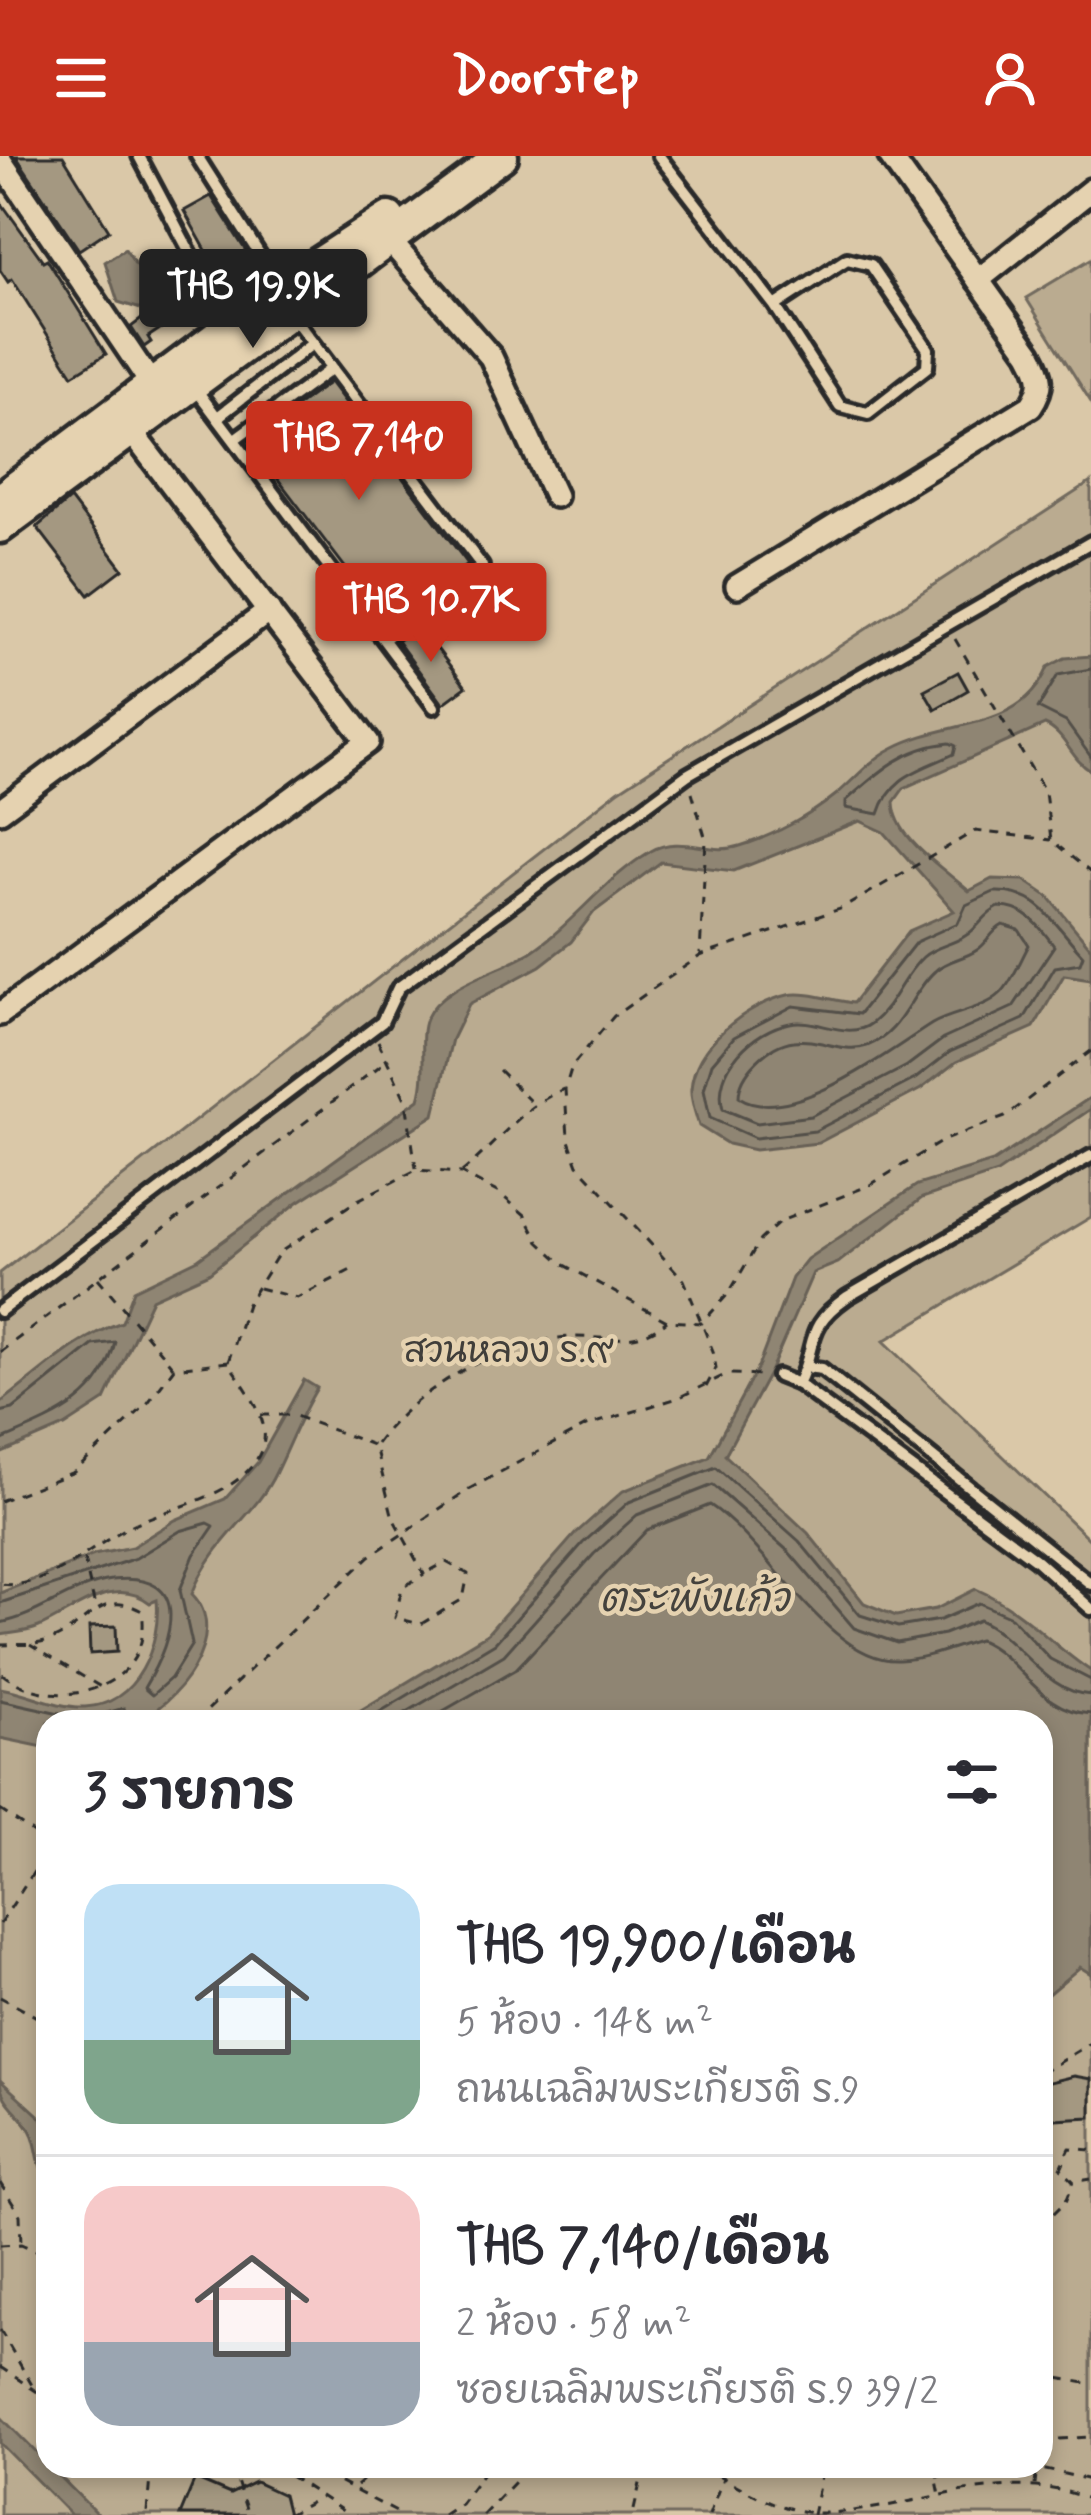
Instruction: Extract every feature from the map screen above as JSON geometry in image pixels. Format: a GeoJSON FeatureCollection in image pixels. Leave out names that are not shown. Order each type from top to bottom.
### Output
{"type":"FeatureCollection","features":[{"type":"Feature","properties":{"kind":"main road"},"geometry":{"type":"LineString","coordinates":[[0,499],[230,327],[472,156]]}},
{"type":"Feature","properties":{"kind":"main road"},"geometry":{"type":"LineString","coordinates":[[0,527],[502,156]]}},
{"type":"Feature","properties":{"kind":"street"},"geometry":{"type":"LineString","coordinates":[[737,586],[1031,406],[1042,390],[1042,374],[890,156]]}},
{"type":"Feature","properties":{"kind":"street"},"geometry":{"type":"LineString","coordinates":[[0,160],[152,385]]}},
{"type":"Feature","properties":{"kind":"street"},"geometry":{"type":"LineString","coordinates":[[978,280],[1091,190]]}},
{"type":"Feature","properties":{"kind":"street"},"geometry":{"type":"LineString","coordinates":[[390,241],[490,357],[556,496]]}},
{"type":"Feature","properties":{"kind":"street"},"geometry":{"type":"LineString","coordinates":[[0,1014],[368,742],[131,431]]}},
{"type":"Feature","properties":{"kind":"street"},"geometry":{"type":"LineString","coordinates":[[0,811],[269,611]]}},
{"type":"Feature","properties":{"kind":"lane"},"geometry":{"type":"LineString","coordinates":[[139,156],[230,327]]}},
{"type":"Feature","properties":{"kind":"lane"},"geometry":{"type":"LineString","coordinates":[[197,156],[277,282]]}},
{"type":"Feature","properties":{"kind":"lane"},"geometry":{"type":"LineString","coordinates":[[659,156],[775,306],[827,389],[853,412],[868,413],[927,367],[928,349],[871,266],[847,260],[775,306]]}},
{"type":"Feature","properties":{"kind":"lane"},"geometry":{"type":"LineString","coordinates":[[291,315],[482,566],[384,639]]}},
{"type":"Feature","properties":{"kind":"lane"},"geometry":{"type":"LineString","coordinates":[[219,416],[312,344]]}},
{"type":"Feature","properties":{"kind":"lane"},"geometry":{"type":"LineString","coordinates":[[236,438],[331,369]]}},
{"type":"Feature","properties":{"kind":"lane"},"geometry":{"type":"LineString","coordinates":[[193,386],[434,707]]}},
{"type":"Feature","properties":{"kind":"lane"},"geometry":{"type":"LineString","coordinates":[[0,1311],[372,1030],[398,988],[687,775],[1091,542]]}},
{"type":"Feature","properties":{"kind":"lane"},"geometry":{"type":"LineString","coordinates":[[798,1384],[807,1366],[807,1340],[820,1316],[1091,1156]]}},
{"type":"Feature","properties":{"kind":"lane"},"geometry":{"type":"LineString","coordinates":[[807,1366],[822,1369],[1091,1584]]}},
{"type":"Feature","properties":{"kind":"lane"},"geometry":{"type":"LineString","coordinates":[[778,1376],[798,1384],[1036,1560],[1091,1609]]}},
{"type":"Feature","properties":{"kind":"path"},"geometry":{"type":"LineString","coordinates":[[950,626],[1045,792],[1051,841]]}},
{"type":"Feature","properties":{"kind":"path"},"geometry":{"type":"LineString","coordinates":[[687,775],[706,840],[700,956]]}},
{"type":"Feature","properties":{"kind":"path"},"geometry":{"type":"LineString","coordinates":[[706,1387],[716,1368],[684,1280],[578,1165],[568,1138],[565,1089],[572,1066],[614,1016],[700,956],[843,908],[912,869],[942,845],[975,831],[1051,841],[1091,873]]}},
{"type":"Feature","properties":{"kind":"path"},"geometry":{"type":"LineString","coordinates":[[372,1030],[406,1102],[416,1170]]}},
{"type":"Feature","properties":{"kind":"path"},"geometry":{"type":"LineString","coordinates":[[702,1323],[747,1268],[760,1240],[781,1221],[870,1186],[944,1140],[1005,1117],[1091,1051]]}},
{"type":"Feature","properties":{"kind":"path"},"geometry":{"type":"LineString","coordinates":[[0,1352],[389,1059]]}},
{"type":"Feature","properties":{"kind":"path"},"geometry":{"type":"LineString","coordinates":[[499,1070],[532,1102]]}},
{"type":"Feature","properties":{"kind":"path"},"geometry":{"type":"LineString","coordinates":[[461,1173],[517,1126],[532,1102],[565,1089]]}},
{"type":"Feature","properties":{"kind":"path"},"geometry":{"type":"LineString","coordinates":[[228,1362],[256,1287],[279,1252],[356,1201],[416,1170],[461,1173],[525,1215],[539,1242],[563,1264],[667,1321],[702,1323]]}},
{"type":"Feature","properties":{"kind":"path"},"geometry":{"type":"LineString","coordinates":[[256,1287],[297,1298],[351,1270]]}},
{"type":"Feature","properties":{"kind":"path"},"geometry":{"type":"LineString","coordinates":[[96,1276],[122,1301],[174,1368]]}},
{"type":"Feature","properties":{"kind":"path"},"geometry":{"type":"LineString","coordinates":[[375,1446],[409,1405],[498,1356],[564,1337],[621,1341],[648,1336],[667,1321]]}},
{"type":"Feature","properties":{"kind":"path"},"geometry":{"type":"LineString","coordinates":[[0,1501],[74,1472],[147,1404],[174,1368],[228,1362]]}},
{"type":"Feature","properties":{"kind":"path"},"geometry":{"type":"LineString","coordinates":[[0,1584],[84,1561],[140,1521],[199,1500],[250,1467],[264,1443],[260,1415],[228,1362]]}},
{"type":"Feature","properties":{"kind":"path"},"geometry":{"type":"LineString","coordinates":[[207,1710],[266,1651],[401,1533],[516,1460],[586,1426],[706,1387],[727,1374],[778,1376]]}},
{"type":"Feature","properties":{"kind":"path"},"geometry":{"type":"LineString","coordinates":[[260,1415],[293,1415],[375,1446]]}},
{"type":"Feature","properties":{"kind":"path"},"geometry":{"type":"LineString","coordinates":[[375,1446],[401,1533],[424,1574]]}},
{"type":"Feature","properties":{"kind":"path"},"geometry":{"type":"LineString","coordinates":[[84,1561],[95,1605]]}},
{"type":"Feature","properties":{"kind":"path"},"geometry":{"type":"LineString","coordinates":[[446,1562],[468,1574],[463,1599],[422,1624],[395,1618],[402,1588],[424,1574],[446,1562]]}},
{"type":"Feature","properties":{"kind":"path"},"geometry":{"type":"LineString","coordinates":[[0,1645],[50,1641],[95,1605],[129,1604],[142,1611],[145,1628],[124,1675],[106,1690],[73,1693],[15,1685],[0,1672]]}},
{"type":"Feature","properties":{"kind":"path"},"geometry":{"type":"LineString","coordinates":[[27,1643],[106,1690]]}},
{"type":"Feature","properties":{"kind":"path"},"geometry":{"type":"LineString","coordinates":[[0,1810],[36,1837]]}},
{"type":"Feature","properties":{"kind":"path"},"geometry":{"type":"LineString","coordinates":[[0,1924],[36,1866]]}},
{"type":"Feature","properties":{"kind":"path"},"geometry":{"type":"LineString","coordinates":[[0,1996],[36,2016]]}},
{"type":"Feature","properties":{"kind":"path"},"geometry":{"type":"LineString","coordinates":[[1053,2066],[1091,2043]]}},
{"type":"Feature","properties":{"kind":"path"},"geometry":{"type":"LineString","coordinates":[[1074,2182],[1061,2168],[1063,2155],[1077,2145],[1091,2150]]}},
{"type":"Feature","properties":{"kind":"path"},"geometry":{"type":"LineString","coordinates":[[1074,2182],[1091,2179]]}},
{"type":"Feature","properties":{"kind":"path"},"geometry":{"type":"LineString","coordinates":[[1053,2214],[1066,2201],[1074,2182]]}},
{"type":"Feature","properties":{"kind":"path"},"geometry":{"type":"LineString","coordinates":[[0,2183],[20,2215],[21,2244]]}},
{"type":"Feature","properties":{"kind":"path"},"geometry":{"type":"LineString","coordinates":[[0,2245],[21,2244],[36,2251]]}},
{"type":"Feature","properties":{"kind":"path"},"geometry":{"type":"LineString","coordinates":[[0,2330],[32,2385]]}},
{"type":"Feature","properties":{"kind":"path"},"geometry":{"type":"LineString","coordinates":[[0,2367],[36,2388]]}},
{"type":"Feature","properties":{"kind":"path"},"geometry":{"type":"LineString","coordinates":[[1053,2377],[1091,2384]]}},
{"type":"Feature","properties":{"kind":"path"},"geometry":{"type":"LineString","coordinates":[[1053,2439],[1091,2437]]}},
{"type":"Feature","properties":{"kind":"path"},"geometry":{"type":"LineString","coordinates":[[1053,2471],[1091,2480]]}},
{"type":"Feature","properties":{"kind":"path"},"geometry":{"type":"LineString","coordinates":[[147,2512],[150,2478]]}},
{"type":"Feature","properties":{"kind":"path"},"geometry":{"type":"LineString","coordinates":[[236,2478],[248,2515]]}},
{"type":"Feature","properties":{"kind":"path"},"geometry":{"type":"LineString","coordinates":[[292,2478],[349,2515]]}},
{"type":"Feature","properties":{"kind":"path"},"geometry":{"type":"LineString","coordinates":[[335,2478],[402,2515]]}},
{"type":"Feature","properties":{"kind":"path"},"geometry":{"type":"LineString","coordinates":[[355,2487],[366,2478]]}},
{"type":"Feature","properties":{"kind":"path"},"geometry":{"type":"LineString","coordinates":[[443,2515],[460,2504],[479,2478]]}},
{"type":"Feature","properties":{"kind":"path"},"geometry":{"type":"LineString","coordinates":[[483,2515],[518,2478]]}},
{"type":"Feature","properties":{"kind":"path"},"geometry":{"type":"LineString","coordinates":[[634,2510],[641,2478]]}},
{"type":"Feature","properties":{"kind":"path"},"geometry":{"type":"LineString","coordinates":[[709,2515],[723,2478]]}},
{"type":"Feature","properties":{"kind":"path"},"geometry":{"type":"LineString","coordinates":[[725,2478],[771,2501],[813,2514],[850,2513],[997,2487],[1035,2487],[1091,2500]]}},
{"type":"Feature","properties":{"kind":"path"},"geometry":{"type":"LineString","coordinates":[[813,2514],[820,2478]]}},
{"type":"Feature","properties":{"kind":"path"},"geometry":{"type":"LineString","coordinates":[[937,2478],[940,2497]]}},
{"type":"Feature","properties":{"kind":"path"},"geometry":{"type":"LineString","coordinates":[[1035,2487],[1036,2478]]}},
{"type":"Feature","properties":{"kind":"path"},"geometry":{"type":"LineString","coordinates":[[286,2515],[321,2498]]}},
{"type":"Feature","properties":{"kind":"green space"},"geometry":{"type":"Polygon","coordinates":[[[1091,259],[1091,402],[1026,298],[1091,259]]]}},
{"type":"Feature","properties":{"kind":"green space","name":"สวนหลวง ร.๙"},"geometry":{"type":"Polygon","coordinates":[[[1091,482],[1091,1217],[884,1341],[1091,1541],[1091,2515],[0,2515],[0,1273],[618,791],[1091,482]]]}},
{"type":"Feature","properties":{"kind":"water"},"geometry":{"type":"Polygon","coordinates":[[[125,249],[158,298],[141,309],[118,302],[105,262],[125,249]]]}},
{"type":"Feature","properties":{"kind":"water"},"geometry":{"type":"Polygon","coordinates":[[[1091,656],[1091,771],[1045,725],[904,788],[894,802],[896,816],[911,840],[969,891],[992,879],[1024,880],[1049,897],[1091,948],[1091,979],[1064,975],[1034,1027],[956,1062],[921,1089],[818,1143],[755,1150],[728,1144],[699,1126],[691,1098],[694,1073],[712,1042],[756,1007],[788,995],[853,1003],[909,931],[954,911],[884,832],[860,821],[734,871],[661,862],[594,912],[571,942],[540,966],[469,1004],[452,1039],[434,1115],[298,1202],[209,1273],[152,1299],[105,1400],[65,1426],[0,1454],[0,1403],[73,1347],[122,1322],[134,1290],[198,1259],[419,1099],[424,1026],[445,996],[532,951],[651,851],[673,844],[729,848],[765,837],[826,802],[893,748],[1002,714],[1036,688],[1048,667],[1065,658],[1091,656]]]}},
{"type":"Feature","properties":{"kind":"water","name":"ตระพังแก้ว"},"geometry":{"type":"Polygon","coordinates":[[[1091,1097],[1091,1109],[997,1173],[922,1198],[838,1263],[813,1273],[770,1372],[725,1455],[808,1533],[864,1603],[896,1616],[936,1609],[976,1589],[1009,1607],[1091,1671],[1091,1974],[1080,1967],[1053,1990],[1053,1710],[361,1710],[487,1634],[575,1534],[623,1491],[709,1457],[758,1367],[792,1278],[807,1259],[917,1185],[993,1162],[1091,1097]]]}},
{"type":"Feature","properties":{"kind":"water"},"geometry":{"type":"Polygon","coordinates":[[[304,1380],[317,1388],[267,1488],[211,1558],[192,1594],[203,1610],[206,1629],[194,1668],[181,1686],[154,1710],[36,1710],[36,1746],[0,1738],[0,1688],[85,1707],[119,1696],[150,1653],[157,1600],[150,1603],[122,1592],[108,1594],[35,1629],[0,1635],[0,1593],[94,1555],[132,1547],[175,1520],[225,1499],[258,1462],[304,1380]]]}},
{"type":"Feature","properties":{"kind":"water"},"geometry":{"type":"Polygon","coordinates":[[[0,2080],[36,2113],[36,2148],[33,2136],[0,2080]]]}},
{"type":"Feature","properties":{"kind":"water"},"geometry":{"type":"Polygon","coordinates":[[[0,2416],[36,2452],[36,2478],[61,2478],[98,2515],[71,2515],[0,2443],[0,2416]]]}},
{"type":"Feature","properties":{"kind":"building"},"geometry":{"type":"Polygon","coordinates":[[[16,156],[63,156],[109,230],[79,250],[16,156]]]}},
{"type":"Feature","properties":{"kind":"building"},"geometry":{"type":"Polygon","coordinates":[[[211,196],[256,267],[225,284],[184,211],[211,196]]]}},
{"type":"Feature","properties":{"kind":"building"},"geometry":{"type":"Polygon","coordinates":[[[0,201],[43,261],[47,259],[106,354],[73,375],[12,279],[8,282],[0,270],[0,201]]]}},
{"type":"Feature","properties":{"kind":"building"},"geometry":{"type":"Polygon","coordinates":[[[164,302],[175,319],[148,337],[151,342],[144,347],[131,327],[164,302]]]}},
{"type":"Feature","properties":{"kind":"building"},"geometry":{"type":"Polygon","coordinates":[[[330,382],[468,564],[388,624],[249,441],[330,382]]]}},
{"type":"Feature","properties":{"kind":"building"},"geometry":{"type":"Polygon","coordinates":[[[70,499],[123,569],[89,595],[37,527],[70,499]]]}},
{"type":"Feature","properties":{"kind":"building"},"geometry":{"type":"Polygon","coordinates":[[[419,625],[466,687],[443,704],[397,641],[419,625]]]}},
{"type":"Feature","properties":{"kind":"building"},"geometry":{"type":"Polygon","coordinates":[[[958,672],[968,690],[935,709],[924,690],[958,672]]]}},
{"type":"Feature","properties":{"kind":"building"},"geometry":{"type":"Polygon","coordinates":[[[116,1626],[117,1652],[90,1654],[89,1627],[116,1626]]]}},
{"type":"Feature","properties":{"kind":"building"},"geometry":{"type":"Polygon","coordinates":[[[1074,2076],[1091,2079],[1091,2117],[1053,2120],[1053,2081],[1074,2076]]]}},
{"type":"Feature","properties":{"kind":"building"},"geometry":{"type":"Polygon","coordinates":[[[195,2479],[230,2494],[255,2482],[283,2495],[288,2515],[180,2515],[195,2479]]]}}]}
